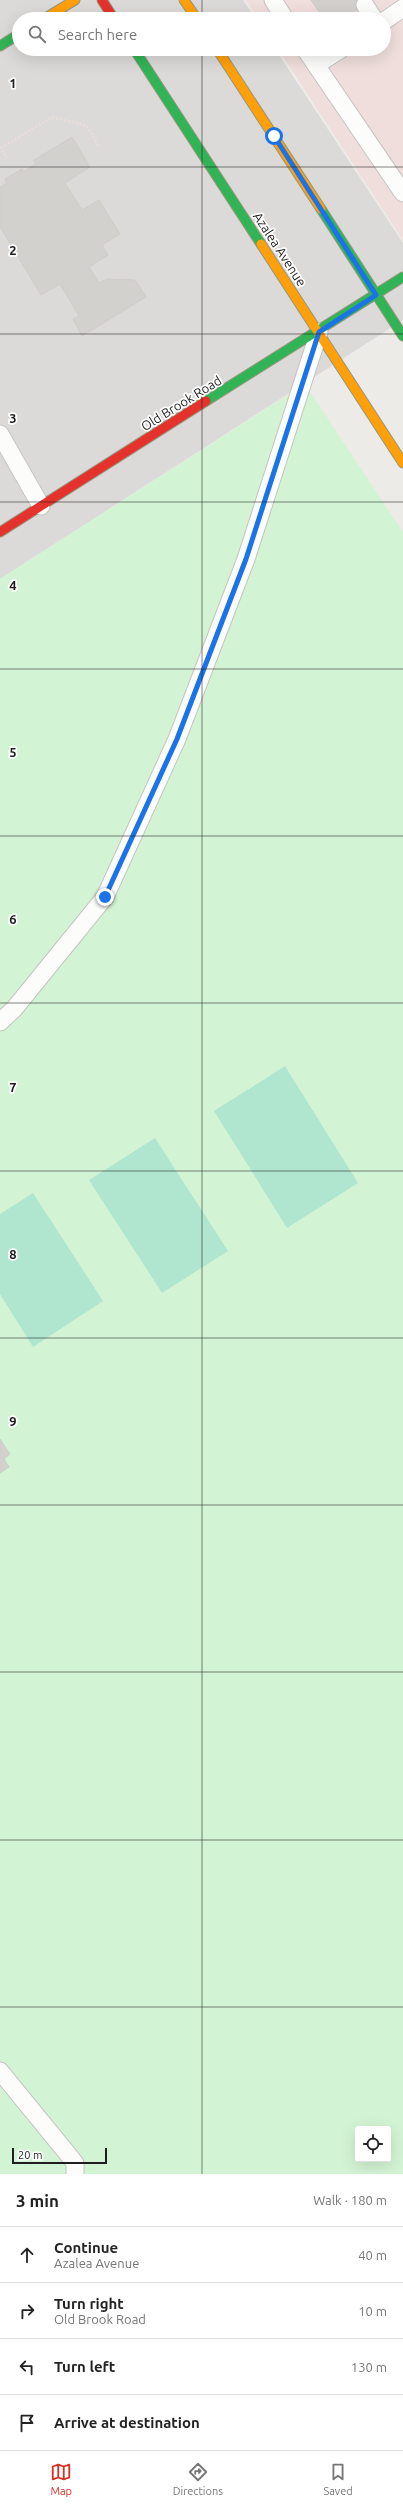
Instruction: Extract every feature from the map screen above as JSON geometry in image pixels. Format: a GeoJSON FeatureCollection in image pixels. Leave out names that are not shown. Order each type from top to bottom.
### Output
{"type":"FeatureCollection","features":[{"type":"Feature","properties":{"kind":"main road"},"geometry":{"type":"LineString","coordinates":[[55,12],[75,0]]}},
{"type":"Feature","properties":{"kind":"main road"},"geometry":{"type":"LineString","coordinates":[[102,0],[110,12]]}},
{"type":"Feature","properties":{"kind":"main road"},"geometry":{"type":"LineString","coordinates":[[184,0],[192,12]]}},
{"type":"Feature","properties":{"kind":"main road"},"geometry":{"type":"LineString","coordinates":[[0,46],[12,38]]}},
{"type":"Feature","properties":{"kind":"main road","name":"Azalea Avenue"},"geometry":{"type":"LineString","coordinates":[[139,56],[403,463]]}},
{"type":"Feature","properties":{"kind":"main road"},"geometry":{"type":"LineString","coordinates":[[222,56],[403,336]]}},
{"type":"Feature","properties":{"kind":"main road","name":"Old Brook Road"},"geometry":{"type":"LineString","coordinates":[[0,532],[319,332],[403,277]]}},
{"type":"Feature","properties":{"kind":"lane"},"geometry":{"type":"LineString","coordinates":[[273,0],[281,12]]}},
{"type":"Feature","properties":{"kind":"lane"},"geometry":{"type":"LineString","coordinates":[[365,5],[370,12]]}},
{"type":"Feature","properties":{"kind":"lane"},"geometry":{"type":"LineString","coordinates":[[391,16],[403,8]]}},
{"type":"Feature","properties":{"kind":"lane"},"geometry":{"type":"LineString","coordinates":[[310,56],[403,193]]}},
{"type":"Feature","properties":{"kind":"lane"},"geometry":{"type":"LineString","coordinates":[[316,65],[330,56]]}},
{"type":"Feature","properties":{"kind":"lane"},"geometry":{"type":"LineString","coordinates":[[0,1022],[14,1009],[105,897],[177,739],[246,559],[319,332]]}},
{"type":"Feature","properties":{"kind":"lane"},"geometry":{"type":"LineString","coordinates":[[0,434],[41,506]]}},
{"type":"Feature","properties":{"kind":"lane"},"geometry":{"type":"LineString","coordinates":[[0,2071],[75,2163],[75,2174]]}},
{"type":"Feature","properties":{"kind":"path"},"geometry":{"type":"LineString","coordinates":[[7,158],[0,147],[52,117],[87,126],[99,147]]}},
{"type":"Feature","properties":{"kind":"shaded area"},"geometry":{"type":"Polygon","coordinates":[[[0,0],[243,0],[251,12],[12,12],[12,56],[280,56],[403,243],[403,320],[0,579],[0,0]]]}},
{"type":"Feature","properties":{"kind":"shaded area"},"geometry":{"type":"Polygon","coordinates":[[[246,0],[403,0],[403,240],[283,56],[391,56],[391,12],[254,12],[246,0]]]}},
{"type":"Feature","properties":{"kind":"green space"},"geometry":{"type":"Polygon","coordinates":[[[305,384],[403,532],[403,2174],[0,2174],[0,579],[305,384]]]}},
{"type":"Feature","properties":{"kind":"green space"},"geometry":{"type":"Polygon","coordinates":[[[285,1066],[358,1183],[287,1228],[214,1111],[285,1066]]]}},
{"type":"Feature","properties":{"kind":"green space"},"geometry":{"type":"Polygon","coordinates":[[[155,1138],[228,1251],[162,1293],[89,1180],[155,1138]]]}},
{"type":"Feature","properties":{"kind":"green space"},"geometry":{"type":"Polygon","coordinates":[[[33,1193],[103,1301],[33,1347],[0,1294],[0,1214],[33,1193]]]}},
{"type":"Feature","properties":{"kind":"building"},"geometry":{"type":"Polygon","coordinates":[[[311,0],[372,0],[354,12],[319,12],[311,0]]]}},
{"type":"Feature","properties":{"kind":"building"},"geometry":{"type":"Polygon","coordinates":[[[72,137],[90,167],[65,183],[82,210],[99,200],[120,234],[102,245],[108,255],[89,267],[99,283],[107,279],[135,280],[146,297],[82,336],[73,319],[79,316],[60,284],[41,295],[0,227],[0,187],[7,183],[5,179],[22,169],[23,172],[36,164],[34,160],[72,137]]]}},
{"type":"Feature","properties":{"kind":"building"},"geometry":{"type":"Polygon","coordinates":[[[0,1439],[10,1454],[4,1459],[9,1467],[0,1473],[0,1439]]]}},
{"type":"Feature","properties":{"kind":"traffic: fast"},"geometry":{"type":"LineString","coordinates":[[0,46],[12,38]]}},
{"type":"Feature","properties":{"kind":"traffic: fast"},"geometry":{"type":"LineString","coordinates":[[139,56],[261,244]]}},
{"type":"Feature","properties":{"kind":"traffic: fast"},"geometry":{"type":"LineString","coordinates":[[321,209],[403,336]]}},
{"type":"Feature","properties":{"kind":"traffic: fast"},"geometry":{"type":"LineString","coordinates":[[206,401],[403,277]]}},
{"type":"Feature","properties":{"kind":"traffic: slow"},"geometry":{"type":"LineString","coordinates":[[55,12],[75,0]]}},
{"type":"Feature","properties":{"kind":"traffic: slow"},"geometry":{"type":"LineString","coordinates":[[184,0],[192,12]]}},
{"type":"Feature","properties":{"kind":"traffic: slow"},"geometry":{"type":"LineString","coordinates":[[222,56],[321,209]]}},
{"type":"Feature","properties":{"kind":"traffic: slow"},"geometry":{"type":"LineString","coordinates":[[261,244],[403,463]]}},
{"type":"Feature","properties":{"kind":"traffic: jam"},"geometry":{"type":"LineString","coordinates":[[102,0],[110,12]]}},
{"type":"Feature","properties":{"kind":"traffic: jam"},"geometry":{"type":"LineString","coordinates":[[0,532],[206,401]]}},
{"type":"Feature","properties":{"kind":"route"},"geometry":{"type":"LineString","coordinates":[[105,897],[177,739],[246,559],[319,332],[376,295],[274,136]]}}]}
